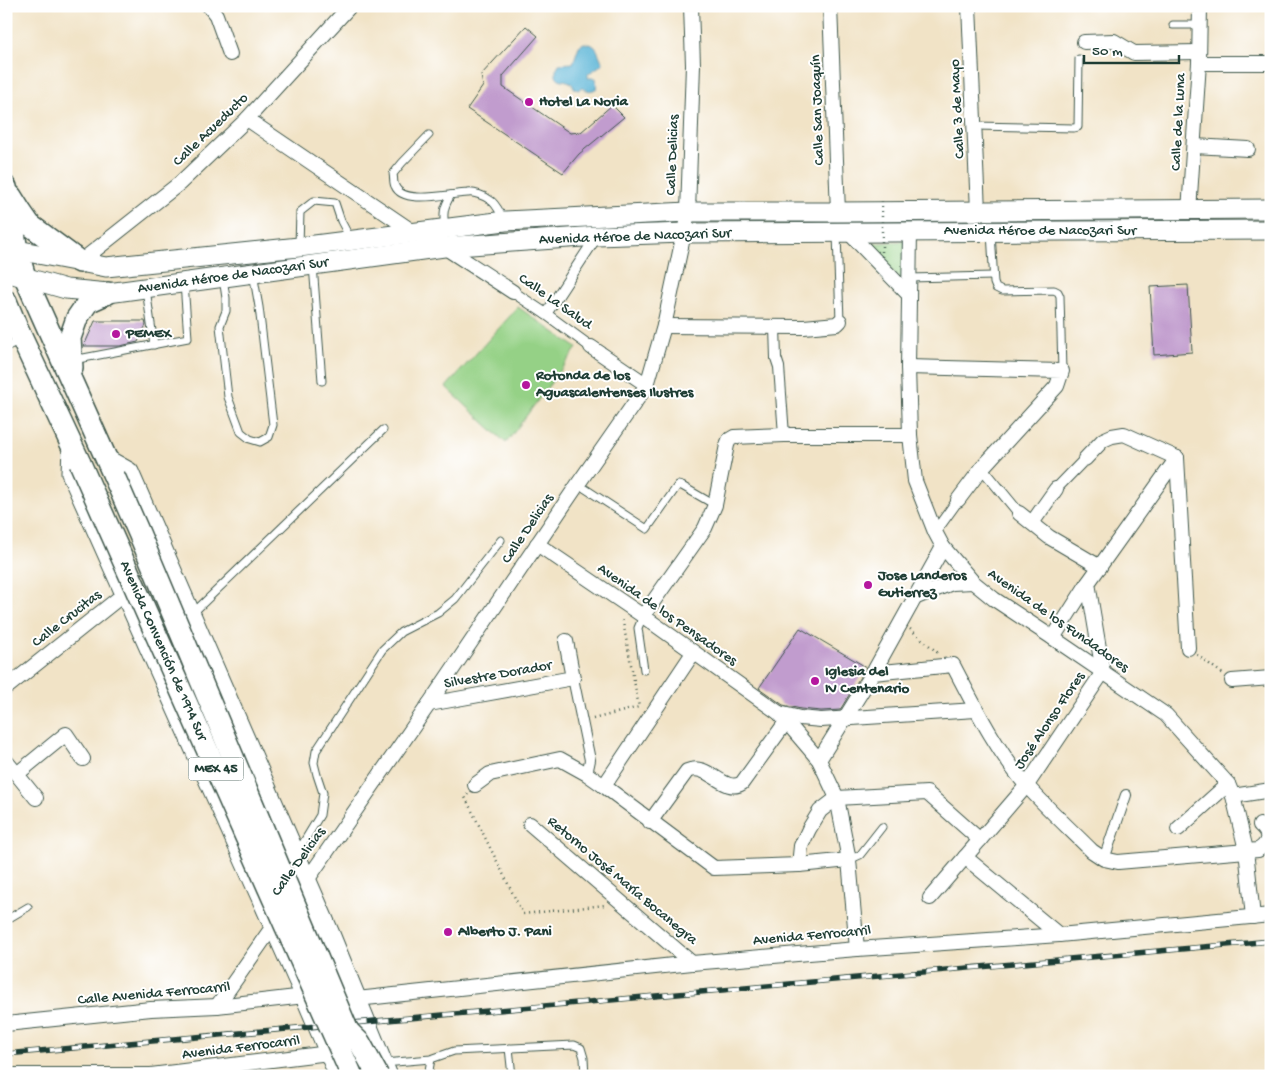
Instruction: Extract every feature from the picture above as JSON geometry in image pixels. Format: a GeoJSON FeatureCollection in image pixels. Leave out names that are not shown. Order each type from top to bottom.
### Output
{"type":"FeatureCollection","features":[{"type":"Feature","properties":{"kind":"main road"},"geometry":{"type":"LineString","coordinates":[[6,187],[30,224],[80,262]]}},
{"type":"Feature","properties":{"kind":"main road"},"geometry":{"type":"LineString","coordinates":[[6,187],[16,274],[68,362]]}},
{"type":"Feature","properties":{"kind":"main road","name":"Avenida Héroe de Nacozari Sur"},"geometry":{"type":"LineString","coordinates":[[16,274],[66,289],[108,293],[313,264],[444,238],[505,221],[688,212],[1271,209]]}},
{"type":"Feature","properties":{"kind":"main road","name":"Avenida Héroe de Nacozari Sur"},"geometry":{"type":"LineString","coordinates":[[12,248],[106,267],[299,248],[415,232],[444,238],[684,233],[1271,230]]}},
{"type":"Feature","properties":{"kind":"main road"},"geometry":{"type":"LineString","coordinates":[[68,362],[70,338],[76,318],[88,302],[108,293]]}},
{"type":"Feature","properties":{"kind":"main road","name":"Avenida Convención de 1914 Sur"},"geometry":{"type":"LineString","coordinates":[[6,301],[13,332],[76,454],[351,1076]]}},
{"type":"Feature","properties":{"kind":"main road","name":"Avenida Convención de 1914 Sur"},"geometry":{"type":"LineString","coordinates":[[68,362],[73,386],[147,552],[366,1076]]}},
{"type":"Feature","properties":{"kind":"main road","name":"Avenida Convención de 1914 Sur"},"geometry":{"type":"LineString","coordinates":[[76,454],[71,473],[333,1062]]}},
{"type":"Feature","properties":{"kind":"main road"},"geometry":{"type":"LineString","coordinates":[[110,468],[129,472],[330,934],[373,1038],[384,1073]]}},
{"type":"Feature","properties":{"kind":"main road"},"geometry":{"type":"LineString","coordinates":[[286,956],[311,958],[317,955],[324,949],[330,934]]}},
{"type":"Feature","properties":{"kind":"main road"},"geometry":{"type":"LineString","coordinates":[[348,1030],[384,1073]]}},
{"type":"Feature","properties":{"kind":"main road"},"geometry":{"type":"LineString","coordinates":[[333,1062],[356,1058],[373,1038]]}},
{"type":"Feature","properties":{"kind":"main road"},"geometry":{"type":"LineString","coordinates":[[351,1076],[356,1071],[368,1069],[384,1073]]}},
{"type":"Feature","properties":{"kind":"street"},"geometry":{"type":"LineString","coordinates":[[209,6],[216,15],[230,54]]}},
{"type":"Feature","properties":{"kind":"street","name":"Calle Acueducto"},"geometry":{"type":"LineString","coordinates":[[80,262],[180,183],[247,120],[350,6]]}},
{"type":"Feature","properties":{"kind":"street","name":"Calle Delicias"},"geometry":{"type":"LineString","coordinates":[[217,1006],[273,926],[307,882],[647,385],[664,326],[688,212],[693,65],[691,6]]}},
{"type":"Feature","properties":{"kind":"street","name":"Calle San Joaquín"},"geometry":{"type":"LineString","coordinates":[[830,6],[838,212]]}},
{"type":"Feature","properties":{"kind":"street","name":"Calle 3 de Mayo"},"geometry":{"type":"LineString","coordinates":[[969,6],[978,211]]}},
{"type":"Feature","properties":{"kind":"street","name":"Calle de la Luna"},"geometry":{"type":"LineString","coordinates":[[1189,210],[1199,57],[1200,6]]}},
{"type":"Feature","properties":{"kind":"street"},"geometry":{"type":"LineString","coordinates":[[1084,42],[1114,41],[1134,53],[1271,63]]}},
{"type":"Feature","properties":{"kind":"street"},"geometry":{"type":"LineString","coordinates":[[247,120],[415,232]]}},
{"type":"Feature","properties":{"kind":"street"},"geometry":{"type":"LineString","coordinates":[[1194,146],[1248,148]]}},
{"type":"Feature","properties":{"kind":"street","name":"Avenida de los Fundadores"},"geometry":{"type":"LineString","coordinates":[[910,232],[908,367],[910,435],[915,481],[935,532],[943,547],[972,582],[994,599],[1166,715],[1230,790],[1246,850],[1253,916]]}},
{"type":"Feature","properties":{"kind":"street"},"geometry":{"type":"LineString","coordinates":[[843,233],[909,294]]}},
{"type":"Feature","properties":{"kind":"street"},"geometry":{"type":"LineString","coordinates":[[546,314],[597,236]]}},
{"type":"Feature","properties":{"kind":"street","name":"Calle La Salud"},"geometry":{"type":"LineString","coordinates":[[444,238],[513,292],[647,385]]}},
{"type":"Feature","properties":{"kind":"street"},"geometry":{"type":"LineString","coordinates":[[664,326],[804,327],[836,324],[840,321]]}},
{"type":"Feature","properties":{"kind":"street"},"geometry":{"type":"LineString","coordinates":[[775,327],[776,358],[780,366],[784,436]]}},
{"type":"Feature","properties":{"kind":"street"},"geometry":{"type":"LineString","coordinates":[[908,367],[1062,371],[1057,386],[982,468],[935,532]]}},
{"type":"Feature","properties":{"kind":"street"},"geometry":{"type":"LineString","coordinates":[[1032,523],[1056,489],[1103,440],[1124,434],[1177,458]]}},
{"type":"Feature","properties":{"kind":"street"},"geometry":{"type":"LineString","coordinates":[[643,616],[705,528],[714,505],[727,445],[734,437],[910,435]]}},
{"type":"Feature","properties":{"kind":"street"},"geometry":{"type":"LineString","coordinates":[[1053,638],[1088,583],[1177,458]]}},
{"type":"Feature","properties":{"kind":"street"},"geometry":{"type":"LineString","coordinates":[[1177,458],[1188,648]]}},
{"type":"Feature","properties":{"kind":"street"},"geometry":{"type":"LineString","coordinates":[[982,468],[1019,513],[1049,537],[1100,567]]}},
{"type":"Feature","properties":{"kind":"street","name":"Avenida de los Pensadores"},"geometry":{"type":"LineString","coordinates":[[537,544],[643,616],[782,717],[819,760],[837,798],[849,860],[857,949]]}},
{"type":"Feature","properties":{"kind":"street"},"geometry":{"type":"LineString","coordinates":[[819,760],[873,673],[943,547]]}},
{"type":"Feature","properties":{"kind":"street"},"geometry":{"type":"LineString","coordinates":[[914,598],[952,582],[972,582]]}},
{"type":"Feature","properties":{"kind":"street","name":"José Alonso Flores"},"geometry":{"type":"LineString","coordinates":[[930,898],[1027,785],[1103,672],[1088,583]]}},
{"type":"Feature","properties":{"kind":"street","name":"Calle Crucitas"},"geometry":{"type":"LineString","coordinates":[[6,688],[124,594]]}},
{"type":"Feature","properties":{"kind":"street","name":"Silvestre Dorador"},"geometry":{"type":"LineString","coordinates":[[566,641],[590,760],[587,774]]}},
{"type":"Feature","properties":{"kind":"street"},"geometry":{"type":"LineString","coordinates":[[604,786],[693,653]]}},
{"type":"Feature","properties":{"kind":"street"},"geometry":{"type":"LineString","coordinates":[[873,673],[953,665],[976,710],[1009,763],[1027,785],[1092,851],[1104,859],[1118,862],[1258,850],[1267,842],[1268,835],[1266,830],[1260,825]]}},
{"type":"Feature","properties":{"kind":"street","name":"Silvestre Dorador"},"geometry":{"type":"LineString","coordinates":[[429,704],[573,678]]}},
{"type":"Feature","properties":{"kind":"street"},"geometry":{"type":"LineString","coordinates":[[1232,681],[1271,678]]}},
{"type":"Feature","properties":{"kind":"street","name":"Avenida de los Pensadores"},"geometry":{"type":"LineString","coordinates":[[782,717],[821,720],[976,710]]}},
{"type":"Feature","properties":{"kind":"street"},"geometry":{"type":"LineString","coordinates":[[650,822],[687,771],[693,768],[702,769],[730,786],[736,787],[742,783],[782,717]]}},
{"type":"Feature","properties":{"kind":"street"},"geometry":{"type":"LineString","coordinates":[[17,774],[66,734],[83,759]]}},
{"type":"Feature","properties":{"kind":"street"},"geometry":{"type":"LineString","coordinates":[[475,785],[490,774],[560,759],[604,786],[714,868],[799,865],[849,860]]}},
{"type":"Feature","properties":{"kind":"street"},"geometry":{"type":"LineString","coordinates":[[6,761],[36,798]]}},
{"type":"Feature","properties":{"kind":"street"},"geometry":{"type":"LineString","coordinates":[[1178,829],[1230,790],[1271,790]]}},
{"type":"Feature","properties":{"kind":"street"},"geometry":{"type":"LineString","coordinates":[[799,865],[801,846],[809,828],[820,811],[837,798],[927,793],[980,840]]}},
{"type":"Feature","properties":{"kind":"street"},"geometry":{"type":"LineString","coordinates":[[1104,859],[1126,795]]}},
{"type":"Feature","properties":{"kind":"street","name":"Retorno José María Bocanegra"},"geometry":{"type":"LineString","coordinates":[[530,824],[692,963]]}},
{"type":"Feature","properties":{"kind":"street"},"geometry":{"type":"LineString","coordinates":[[966,857],[1059,935]]}},
{"type":"Feature","properties":{"kind":"street","name":"Avenida Ferrocarril"},"geometry":{"type":"LineString","coordinates":[[357,999],[692,963],[1059,935],[1271,915]]}},
{"type":"Feature","properties":{"kind":"street","name":"Calle Avenida Ferrocarril"},"geometry":{"type":"LineString","coordinates":[[7,1022],[151,1009],[217,1006],[305,996]]}},
{"type":"Feature","properties":{"kind":"street","name":"Avenida Ferrocarril"},"geometry":{"type":"LineString","coordinates":[[6,1075],[151,1075],[333,1062]]}},
{"type":"Feature","properties":{"kind":"lane"},"geometry":{"type":"LineString","coordinates":[[1173,25],[1200,25]]}},
{"type":"Feature","properties":{"kind":"lane"},"geometry":{"type":"LineString","coordinates":[[975,126],[1078,127],[1079,59]]}},
{"type":"Feature","properties":{"kind":"lane"},"geometry":{"type":"LineString","coordinates":[[430,135],[393,174],[394,186],[400,193],[422,197],[451,196],[470,192],[492,200],[505,221]]}},
{"type":"Feature","properties":{"kind":"lane"},"geometry":{"type":"LineString","coordinates":[[444,238],[445,206],[451,196]]}},
{"type":"Feature","properties":{"kind":"lane"},"geometry":{"type":"LineString","coordinates":[[299,248],[300,212],[314,201],[335,203],[341,221],[351,240]]}},
{"type":"Feature","properties":{"kind":"lane"},"geometry":{"type":"LineString","coordinates":[[991,231],[993,276],[996,288],[1002,291],[1054,290],[1058,292],[1060,296],[1062,371]]}},
{"type":"Feature","properties":{"kind":"lane"},"geometry":{"type":"LineString","coordinates":[[840,321],[843,233]]}},
{"type":"Feature","properties":{"kind":"lane"},"geometry":{"type":"LineString","coordinates":[[313,264],[322,381]]}},
{"type":"Feature","properties":{"kind":"lane"},"geometry":{"type":"LineString","coordinates":[[222,278],[226,298],[226,311],[220,326],[228,397],[241,432],[250,439],[260,442],[269,437],[273,425],[259,307],[253,273]]}},
{"type":"Feature","properties":{"kind":"lane"},"geometry":{"type":"LineString","coordinates":[[909,278],[993,276]]}},
{"type":"Feature","properties":{"kind":"lane"},"geometry":{"type":"LineString","coordinates":[[68,362],[188,338],[184,283]]}},
{"type":"Feature","properties":{"kind":"lane"},"geometry":{"type":"LineString","coordinates":[[146,288],[154,345]]}},
{"type":"Feature","properties":{"kind":"lane"},"geometry":{"type":"LineString","coordinates":[[191,615],[383,430]]}},
{"type":"Feature","properties":{"kind":"lane"},"geometry":{"type":"LineString","coordinates":[[578,484],[647,529],[678,485],[714,505]]}},
{"type":"Feature","properties":{"kind":"lane"},"geometry":{"type":"LineString","coordinates":[[295,856],[320,815],[323,793],[314,763],[316,751],[382,650],[401,632],[438,612],[454,599],[501,540]]}},
{"type":"Feature","properties":{"kind":"lane"},"geometry":{"type":"LineString","coordinates":[[643,616],[638,628],[644,670]]}},
{"type":"Feature","properties":{"kind":"lane"},"geometry":{"type":"LineString","coordinates":[[849,860],[860,855],[882,827]]}},
{"type":"Feature","properties":{"kind":"lane"},"geometry":{"type":"LineString","coordinates":[[6,920],[28,907]]}},
{"type":"Feature","properties":{"kind":"lane"},"geometry":{"type":"LineString","coordinates":[[384,1073],[454,1051],[574,1045],[581,1048],[584,1058],[585,1076]]}},
{"type":"Feature","properties":{"kind":"lane"},"geometry":{"type":"LineString","coordinates":[[509,1048],[512,1076]]}},
{"type":"Feature","properties":{"kind":"lane"},"geometry":{"type":"LineString","coordinates":[[428,1076],[431,1059]]}},
{"type":"Feature","properties":{"kind":"path"},"geometry":{"type":"LineString","coordinates":[[882,198],[882,257]]}},
{"type":"Feature","properties":{"kind":"path"},"geometry":{"type":"LineString","coordinates":[[582,721],[639,707],[620,601]]}},
{"type":"Feature","properties":{"kind":"path"},"geometry":{"type":"LineString","coordinates":[[901,621],[953,665]]}},
{"type":"Feature","properties":{"kind":"path"},"geometry":{"type":"LineString","coordinates":[[1188,648],[1232,681]]}},
{"type":"Feature","properties":{"kind":"path"},"geometry":{"type":"LineString","coordinates":[[475,785],[465,797],[523,914],[623,904]]}},
{"type":"Feature","properties":{"kind":"green space"},"geometry":{"type":"Polygon","coordinates":[[[906,241],[906,286],[867,244],[906,241]]]}},
{"type":"Feature","properties":{"kind":"green space"},"geometry":{"type":"Polygon","coordinates":[[[518,307],[577,348],[506,443],[446,387],[518,307]]]}},
{"type":"Feature","properties":{"kind":"water"},"geometry":{"type":"Polygon","coordinates":[[[584,43],[595,47],[603,63],[588,74],[588,78],[596,78],[597,88],[591,91],[582,88],[575,89],[570,82],[559,79],[556,76],[559,64],[573,63],[579,46],[584,43]]]}},
{"type":"Feature","properties":{"kind":"building"},"geometry":{"type":"Polygon","coordinates":[[[526,26],[538,36],[503,76],[503,87],[570,133],[581,132],[612,105],[624,117],[579,154],[563,173],[467,109],[483,86],[481,75],[526,26]]]}},
{"type":"Feature","properties":{"kind":"building"},"geometry":{"type":"Polygon","coordinates":[[[1188,285],[1192,352],[1154,355],[1150,287],[1188,285]]]}},
{"type":"Feature","properties":{"kind":"building","name":"PEMEX"},"geometry":{"type":"Polygon","coordinates":[[[95,321],[145,321],[146,325],[138,342],[120,346],[84,346],[95,321]]]}},
{"type":"Feature","properties":{"kind":"building","name":"Iglesia del IV Centenario"},"geometry":{"type":"Polygon","coordinates":[[[800,628],[866,667],[840,710],[821,711],[783,705],[759,688],[800,628]]]}},
{"type":"Feature","properties":{"kind":"railway"},"geometry":{"type":"LineString","coordinates":[[6,1054],[1271,941]]}},
{"type":"Feature","properties":{"kind":"place","name":"Hotel La Noria"},"geometry":{"type":"Point","coordinates":[529,102]}},
{"type":"Feature","properties":{"kind":"place","name":"PEMEX"},"geometry":{"type":"Point","coordinates":[116,334]}},
{"type":"Feature","properties":{"kind":"place","name":"Rotonda de los Aguascalentenses Ilustres"},"geometry":{"type":"Point","coordinates":[526,385]}},
{"type":"Feature","properties":{"kind":"place","name":"Jose Landeros Gutierrez"},"geometry":{"type":"Point","coordinates":[868,585]}},
{"type":"Feature","properties":{"kind":"place","name":"Iglesia del IV Centenario"},"geometry":{"type":"Point","coordinates":[815,681]}},
{"type":"Feature","properties":{"kind":"place","name":"Alberto J. Pani"},"geometry":{"type":"Point","coordinates":[448,932]}}]}
